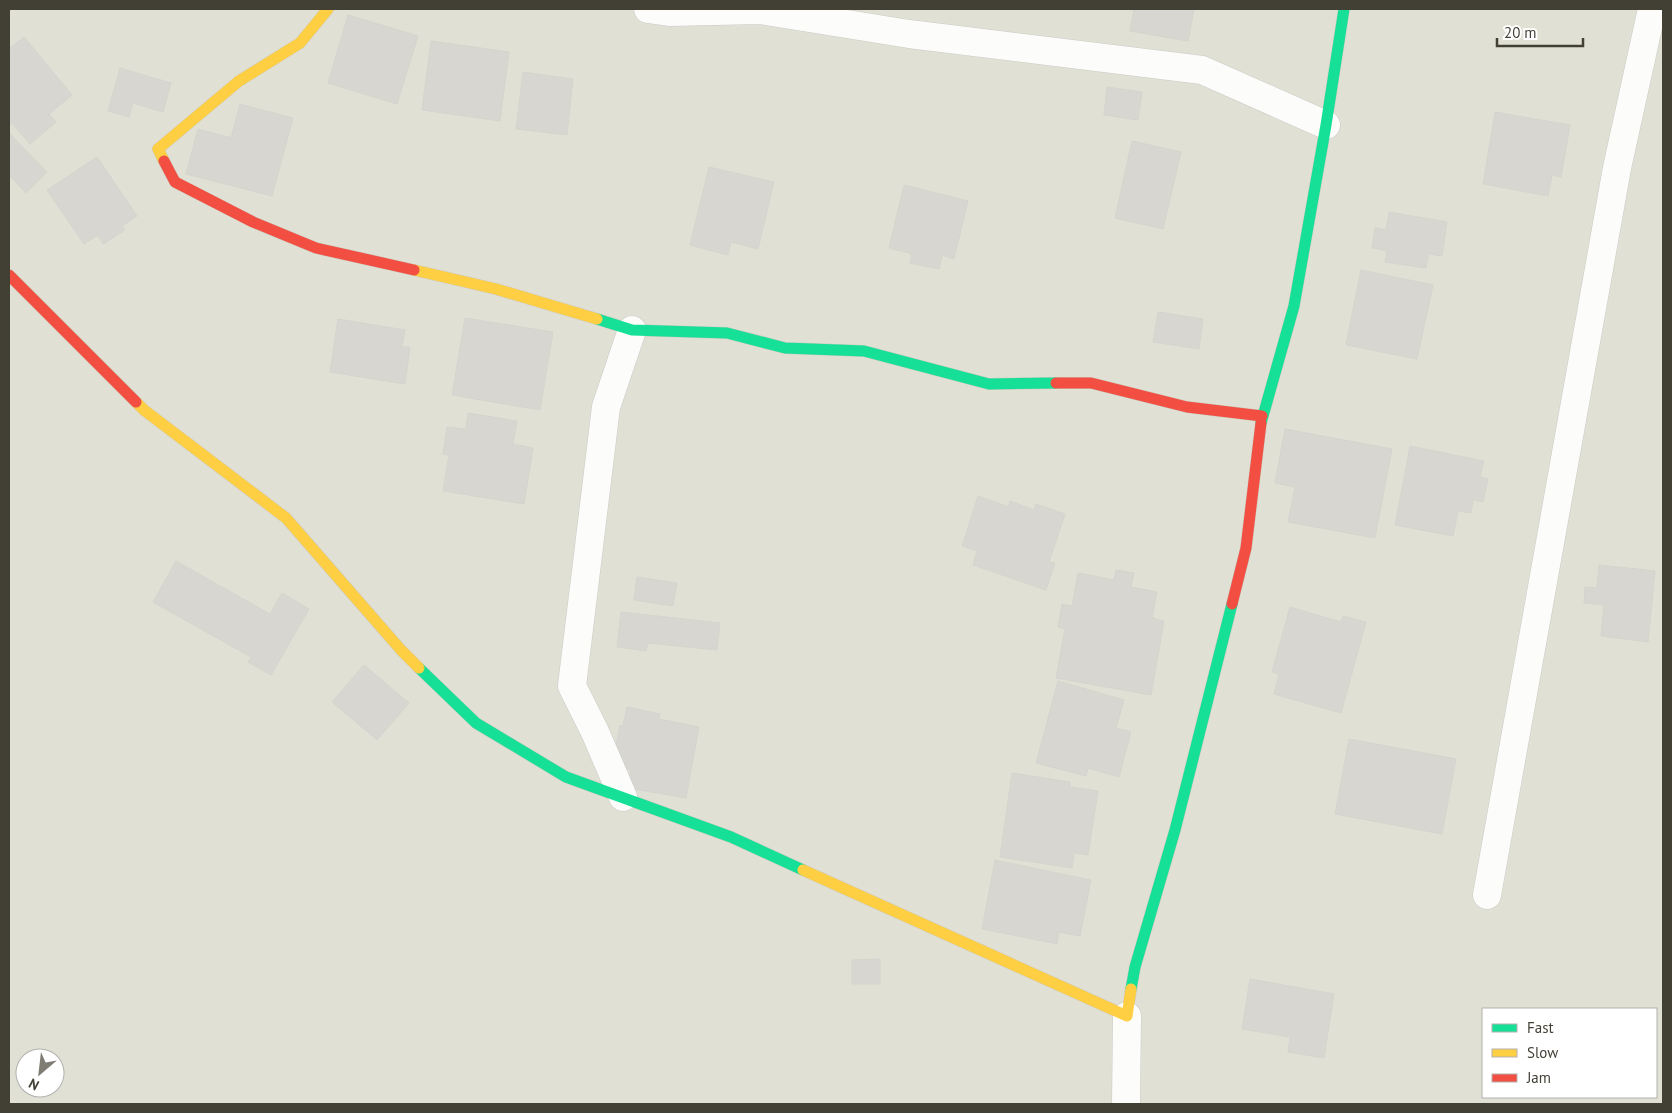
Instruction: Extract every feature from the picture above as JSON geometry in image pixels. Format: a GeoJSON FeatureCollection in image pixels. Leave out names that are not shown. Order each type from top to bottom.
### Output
{"type":"FeatureCollection","features":[{"type":"Feature","properties":{"kind":"street"},"geometry":{"type":"LineString","coordinates":[[328,9],[300,43],[239,81],[158,149],[175,182],[253,222],[316,248],[496,289],[632,330],[727,333],[785,348],[864,351],[989,384],[1091,383],[1187,407],[1262,416]]}},
{"type":"Feature","properties":{"kind":"street"},"geometry":{"type":"LineString","coordinates":[[648,9],[670,12],[760,10],[909,34],[1202,70],[1326,125]]}},
{"type":"Feature","properties":{"kind":"street"},"geometry":{"type":"LineString","coordinates":[[1126,1104],[1127,1016],[1134,967],[1175,830],[1246,548],[1262,416],[1294,306],[1326,125],[1344,9]]}},
{"type":"Feature","properties":{"kind":"street"},"geometry":{"type":"LineString","coordinates":[[1487,895],[1617,168],[1652,9]]}},
{"type":"Feature","properties":{"kind":"street"},"geometry":{"type":"LineString","coordinates":[[9,275],[144,410],[286,518],[401,650],[476,723],[566,777],[732,837],[1127,1016]]}},
{"type":"Feature","properties":{"kind":"street"},"geometry":{"type":"LineString","coordinates":[[623,798],[595,732],[572,686],[606,407],[632,330]]}},
{"type":"Feature","properties":{"kind":"shaded area"},"geometry":{"type":"Polygon","coordinates":[[[9,9],[1663,9],[1663,1104],[9,1104],[9,9]]]}},
{"type":"Feature","properties":{"kind":"building"},"geometry":{"type":"Polygon","coordinates":[[[1134,9],[1194,9],[1188,41],[1130,31],[1134,9]]]}},
{"type":"Feature","properties":{"kind":"building"},"geometry":{"type":"Polygon","coordinates":[[[348,15],[418,36],[397,104],[328,83],[348,15]]]}},
{"type":"Feature","properties":{"kind":"building"},"geometry":{"type":"Polygon","coordinates":[[[24,37],[72,95],[49,114],[56,122],[30,144],[12,123],[9,126],[9,49],[24,37]]]}},
{"type":"Feature","properties":{"kind":"building"},"geometry":{"type":"Polygon","coordinates":[[[431,41],[509,52],[500,121],[422,110],[431,41]]]}},
{"type":"Feature","properties":{"kind":"building"},"geometry":{"type":"Polygon","coordinates":[[[120,68],[171,83],[163,112],[133,103],[129,117],[108,111],[120,68]]]}},
{"type":"Feature","properties":{"kind":"building"},"geometry":{"type":"Polygon","coordinates":[[[523,72],[573,79],[567,135],[516,129],[523,72]]]}},
{"type":"Feature","properties":{"kind":"building"},"geometry":{"type":"Polygon","coordinates":[[[1107,87],[1142,92],[1138,120],[1104,115],[1107,87]]]}},
{"type":"Feature","properties":{"kind":"building"},"geometry":{"type":"Polygon","coordinates":[[[240,104],[293,118],[272,196],[186,174],[198,129],[231,138],[240,104]]]}},
{"type":"Feature","properties":{"kind":"building"},"geometry":{"type":"Polygon","coordinates":[[[1495,112],[1570,125],[1561,177],[1552,175],[1548,196],[1483,184],[1495,112]]]}},
{"type":"Feature","properties":{"kind":"building"},"geometry":{"type":"Polygon","coordinates":[[[9,133],[47,172],[26,193],[9,175],[9,133]]]}},
{"type":"Feature","properties":{"kind":"building"},"geometry":{"type":"Polygon","coordinates":[[[1132,141],[1181,152],[1163,229],[1115,218],[1132,141]]]}},
{"type":"Feature","properties":{"kind":"building"},"geometry":{"type":"Polygon","coordinates":[[[97,157],[137,216],[122,226],[125,230],[103,244],[98,235],[84,244],[47,190],[97,157]]]}},
{"type":"Feature","properties":{"kind":"building"},"geometry":{"type":"Polygon","coordinates":[[[709,167],[774,182],[758,249],[731,242],[728,255],[690,245],[709,167]]]}},
{"type":"Feature","properties":{"kind":"building"},"geometry":{"type":"Polygon","coordinates":[[[904,185],[968,201],[954,259],[942,255],[939,269],[910,263],[912,254],[889,248],[904,185]]]}},
{"type":"Feature","properties":{"kind":"building"},"geometry":{"type":"Polygon","coordinates":[[[1389,212],[1447,222],[1442,256],[1429,254],[1426,268],[1385,262],[1387,251],[1372,248],[1375,228],[1386,230],[1389,212]]]}},
{"type":"Feature","properties":{"kind":"building"},"geometry":{"type":"Polygon","coordinates":[[[1361,270],[1433,285],[1417,359],[1346,345],[1361,270]]]}},
{"type":"Feature","properties":{"kind":"building"},"geometry":{"type":"Polygon","coordinates":[[[1158,312],[1203,319],[1199,349],[1153,342],[1158,312]]]}},
{"type":"Feature","properties":{"kind":"building"},"geometry":{"type":"Polygon","coordinates":[[[465,318],[553,332],[540,410],[452,395],[465,318]]]}},
{"type":"Feature","properties":{"kind":"building"},"geometry":{"type":"Polygon","coordinates":[[[338,319],[405,330],[402,347],[410,347],[405,384],[330,372],[338,319]]]}},
{"type":"Feature","properties":{"kind":"building"},"geometry":{"type":"Polygon","coordinates":[[[468,413],[517,421],[513,444],[533,448],[524,504],[443,491],[449,455],[443,454],[447,427],[466,429],[468,413]]]}},
{"type":"Feature","properties":{"kind":"building"},"geometry":{"type":"Polygon","coordinates":[[[1285,429],[1392,449],[1375,538],[1288,522],[1295,487],[1275,483],[1285,429]]]}},
{"type":"Feature","properties":{"kind":"building"},"geometry":{"type":"Polygon","coordinates":[[[1410,446],[1484,461],[1480,477],[1488,479],[1483,502],[1473,500],[1471,513],[1458,511],[1453,536],[1395,525],[1410,446]]]}},
{"type":"Feature","properties":{"kind":"building"},"geometry":{"type":"Polygon","coordinates":[[[978,496],[1009,507],[1010,501],[1034,510],[1036,504],[1065,514],[1049,562],[1055,563],[1046,590],[973,565],[977,551],[962,546],[978,496]]]}},
{"type":"Feature","properties":{"kind":"building"},"geometry":{"type":"Polygon","coordinates":[[[176,561],[270,614],[282,593],[309,609],[271,675],[248,662],[251,657],[153,602],[176,561]]]}},
{"type":"Feature","properties":{"kind":"building"},"geometry":{"type":"Polygon","coordinates":[[[1599,565],[1655,571],[1648,642],[1601,636],[1604,605],[1584,603],[1585,587],[1597,588],[1599,565]]]}},
{"type":"Feature","properties":{"kind":"building"},"geometry":{"type":"Polygon","coordinates":[[[1116,570],[1134,573],[1131,587],[1157,592],[1152,618],[1164,621],[1151,695],[1056,678],[1065,629],[1058,627],[1062,604],[1072,606],[1078,573],[1114,580],[1116,570]]]}},
{"type":"Feature","properties":{"kind":"building"},"geometry":{"type":"Polygon","coordinates":[[[637,577],[677,583],[673,606],[634,600],[637,577]]]}},
{"type":"Feature","properties":{"kind":"building"},"geometry":{"type":"Polygon","coordinates":[[[1290,607],[1341,622],[1343,616],[1366,622],[1341,713],[1274,694],[1279,674],[1272,672],[1290,607]]]}},
{"type":"Feature","properties":{"kind":"building"},"geometry":{"type":"Polygon","coordinates":[[[621,612],[720,623],[717,650],[648,643],[646,651],[617,647],[621,612]]]}},
{"type":"Feature","properties":{"kind":"building"},"geometry":{"type":"Polygon","coordinates":[[[364,665],[409,703],[377,740],[332,702],[364,665]]]}},
{"type":"Feature","properties":{"kind":"building"},"geometry":{"type":"Polygon","coordinates":[[[1058,681],[1124,700],[1116,728],[1131,732],[1119,777],[1088,768],[1086,776],[1036,763],[1058,681]]]}},
{"type":"Feature","properties":{"kind":"building"},"geometry":{"type":"Polygon","coordinates":[[[627,707],[660,714],[659,719],[699,727],[686,798],[628,788],[631,769],[612,765],[620,725],[623,726],[627,707]]]}},
{"type":"Feature","properties":{"kind":"building"},"geometry":{"type":"Polygon","coordinates":[[[1349,739],[1456,759],[1442,834],[1335,814],[1349,739]]]}},
{"type":"Feature","properties":{"kind":"building"},"geometry":{"type":"Polygon","coordinates":[[[1012,773],[1070,782],[1070,787],[1098,791],[1088,855],[1074,853],[1072,868],[1000,857],[1012,773]]]}},
{"type":"Feature","properties":{"kind":"building"},"geometry":{"type":"Polygon","coordinates":[[[995,860],[1091,880],[1080,936],[1059,932],[1057,944],[982,929],[995,860]]]}},
{"type":"Feature","properties":{"kind":"building"},"geometry":{"type":"Polygon","coordinates":[[[880,959],[880,984],[852,984],[852,960],[880,959]]]}},
{"type":"Feature","properties":{"kind":"building"},"geometry":{"type":"Polygon","coordinates":[[[1250,979],[1334,994],[1324,1058],[1288,1052],[1290,1037],[1242,1029],[1250,979]]]}},
{"type":"Feature","properties":{"kind":"traffic: fast"},"geometry":{"type":"LineString","coordinates":[[1261,423],[1294,306],[1326,125],[1344,9]]}},
{"type":"Feature","properties":{"kind":"traffic: fast"},"geometry":{"type":"LineString","coordinates":[[597,319],[632,330],[727,333],[785,348],[864,351],[989,384],[1056,383]]}},
{"type":"Feature","properties":{"kind":"traffic: fast"},"geometry":{"type":"LineString","coordinates":[[1131,989],[1135,967],[1175,830],[1232,604]]}},
{"type":"Feature","properties":{"kind":"traffic: fast"},"geometry":{"type":"LineString","coordinates":[[419,668],[476,723],[566,777],[731,837],[803,870]]}},
{"type":"Feature","properties":{"kind":"traffic: slow"},"geometry":{"type":"LineString","coordinates":[[164,161],[158,149],[239,81],[300,43],[328,9]]}},
{"type":"Feature","properties":{"kind":"traffic: slow"},"geometry":{"type":"LineString","coordinates":[[414,270],[496,289],[597,319]]}},
{"type":"Feature","properties":{"kind":"traffic: slow"},"geometry":{"type":"LineString","coordinates":[[136,402],[286,518],[401,650],[419,668]]}},
{"type":"Feature","properties":{"kind":"traffic: slow"},"geometry":{"type":"LineString","coordinates":[[803,870],[1127,1016],[1131,989]]}},
{"type":"Feature","properties":{"kind":"traffic: jam"},"geometry":{"type":"LineString","coordinates":[[164,161],[175,182],[253,222],[316,248],[414,270]]}},
{"type":"Feature","properties":{"kind":"traffic: jam"},"geometry":{"type":"LineString","coordinates":[[9,275],[136,402]]}},
{"type":"Feature","properties":{"kind":"traffic: jam"},"geometry":{"type":"LineString","coordinates":[[1056,383],[1091,383],[1187,407],[1262,416]]}},
{"type":"Feature","properties":{"kind":"traffic: jam"},"geometry":{"type":"LineString","coordinates":[[1232,604],[1246,548],[1261,423]]}}]}
